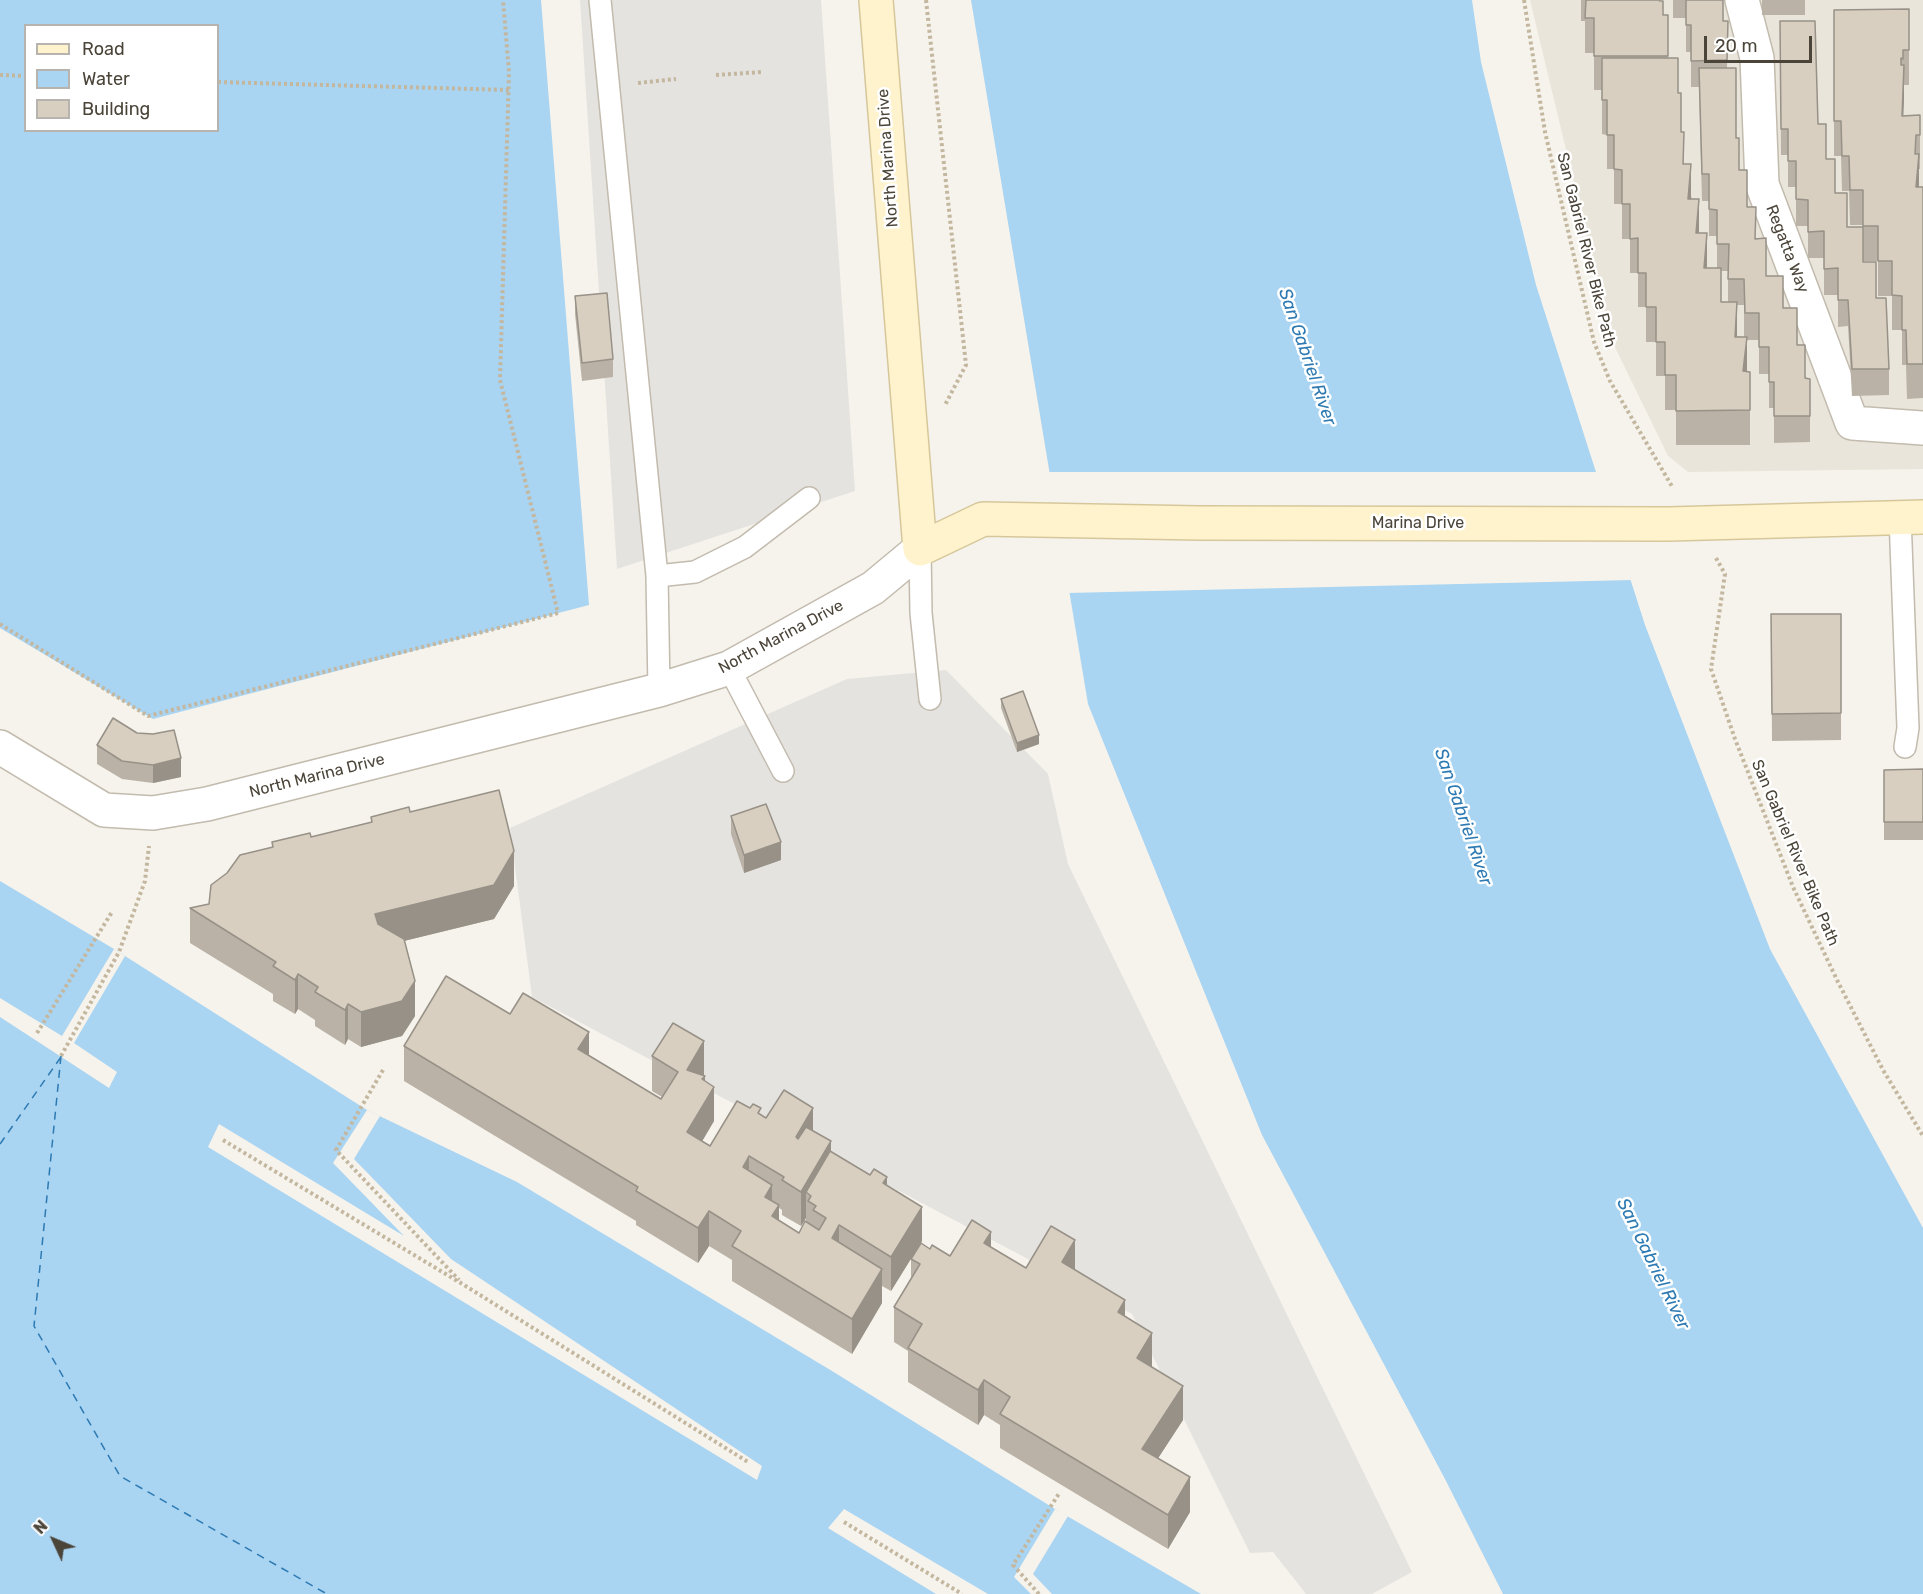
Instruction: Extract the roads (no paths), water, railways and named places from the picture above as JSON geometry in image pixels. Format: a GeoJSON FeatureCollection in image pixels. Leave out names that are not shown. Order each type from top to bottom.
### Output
{"type":"FeatureCollection","features":[{"type":"Feature","properties":{"kind":"main road","name":"North Marina Drive"},"geometry":{"type":"LineString","coordinates":[[876,0],[920,549]]}},
{"type":"Feature","properties":{"kind":"main road","name":"Marina Drive"},"geometry":{"type":"LineString","coordinates":[[920,549],[984,519],[1199,523],[1669,524],[1911,517]]}},
{"type":"Feature","properties":{"kind":"street","name":"Regatta Way"},"geometry":{"type":"LineString","coordinates":[[1742,0],[1757,58],[1762,184],[1852,423],[1923,428]]}},
{"type":"Feature","properties":{"kind":"street","name":"North Marina Drive"},"geometry":{"type":"LineString","coordinates":[[0,747],[104,810],[153,813],[207,804],[659,690],[729,668],[873,588],[920,549]]}},
{"type":"Feature","properties":{"kind":"lane"},"geometry":{"type":"LineString","coordinates":[[600,0],[657,576],[659,690]]}},
{"type":"Feature","properties":{"kind":"lane"},"geometry":{"type":"LineString","coordinates":[[657,576],[695,572],[746,547],[809,498]]}},
{"type":"Feature","properties":{"kind":"lane"},"geometry":{"type":"LineString","coordinates":[[1905,747],[1908,728],[1911,517]]}},
{"type":"Feature","properties":{"kind":"lane"},"geometry":{"type":"LineString","coordinates":[[920,549],[921,613],[930,699]]}},
{"type":"Feature","properties":{"kind":"lane"},"geometry":{"type":"LineString","coordinates":[[729,668],[783,771]]}},
{"type":"Feature","properties":{"kind":"water"},"geometry":{"type":"Polygon","coordinates":[[[0,0],[541,0],[589,605],[153,719],[0,628],[0,0]]]}},
{"type":"Feature","properties":{"kind":"water","name":"San Gabriel River"},"geometry":{"type":"Polygon","coordinates":[[[971,0],[1472,0],[1481,62],[1536,285],[1645,625],[1770,949],[1923,1228],[1923,1594],[1503,1594],[1445,1479],[1262,1135],[1088,704],[971,0]]]}},
{"type":"Feature","properties":{"kind":"water"},"geometry":{"type":"Polygon","coordinates":[[[0,881],[114,949],[367,1110],[517,1182],[832,1371],[1055,1509],[1201,1594],[0,1594],[0,881]]]}}]}
